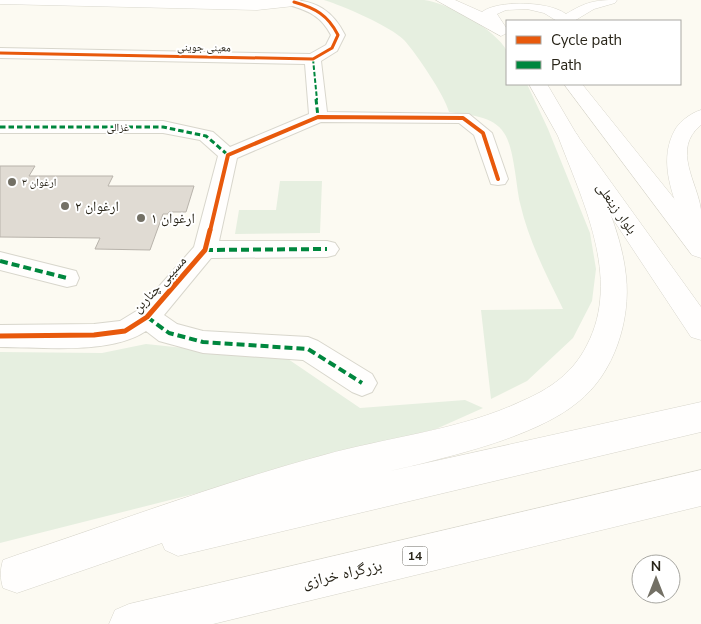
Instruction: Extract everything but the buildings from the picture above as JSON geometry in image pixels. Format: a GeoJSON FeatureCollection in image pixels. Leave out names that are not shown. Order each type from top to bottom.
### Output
{"type":"FeatureCollection","features":[{"type":"Feature","properties":{"kind":"main road"},"geometry":{"type":"LineString","coordinates":[[0,0],[257,6],[292,1]]}},
{"type":"Feature","properties":{"kind":"main road"},"geometry":{"type":"LineString","coordinates":[[443,0],[472,12],[503,33]]}},
{"type":"Feature","properties":{"kind":"main road"},"geometry":{"type":"LineString","coordinates":[[566,20],[589,6],[610,0]]}},
{"type":"Feature","properties":{"kind":"main road"},"geometry":{"type":"LineString","coordinates":[[503,33],[492,20],[489,12],[493,6],[502,3],[539,4],[558,13],[563,20]]}},
{"type":"Feature","properties":{"kind":"main road","name":"بلوار زینعلی"},"geometry":{"type":"LineString","coordinates":[[539,85],[568,136],[701,329]]}},
{"type":"Feature","properties":{"kind":"main road"},"geometry":{"type":"LineString","coordinates":[[574,85],[701,249]]}},
{"type":"Feature","properties":{"kind":"main road"},"geometry":{"type":"LineString","coordinates":[[701,116],[690,123],[680,137],[675,154],[678,171],[701,237]]}},
{"type":"Feature","properties":{"kind":"main road"},"geometry":{"type":"LineString","coordinates":[[8,576],[323,472],[515,422],[560,398],[582,378],[598,354],[610,324],[615,283],[613,266],[568,136]]}},
{"type":"Feature","properties":{"kind":"main road"},"geometry":{"type":"LineString","coordinates":[[8,576],[696,418]]}},
{"type":"Feature","properties":{"kind":"main road","name":"بزرگراه خرازی"},"geometry":{"type":"LineString","coordinates":[[129,624],[701,488]]}},
{"type":"Feature","properties":{"kind":"street"},"geometry":{"type":"LineString","coordinates":[[292,1],[316,9],[330,18],[338,35],[332,48],[313,59],[318,117]]}},
{"type":"Feature","properties":{"kind":"street","name":"معینی جوینی"},"geometry":{"type":"LineString","coordinates":[[0,53],[313,59]]}},
{"type":"Feature","properties":{"kind":"street"},"geometry":{"type":"LineString","coordinates":[[228,155],[318,117],[463,118],[484,133],[498,179]]}},
{"type":"Feature","properties":{"kind":"street","name":"غزالی"},"geometry":{"type":"LineString","coordinates":[[0,127],[163,127],[206,136],[228,155]]}},
{"type":"Feature","properties":{"kind":"street","name":"مسیبی چناربن"},"geometry":{"type":"LineString","coordinates":[[0,336],[94,335],[125,331],[147,317],[205,250],[228,155]]}},
{"type":"Feature","properties":{"kind":"street"},"geometry":{"type":"LineString","coordinates":[[205,250],[327,249]]}},
{"type":"Feature","properties":{"kind":"street"},"geometry":{"type":"LineString","coordinates":[[0,261],[67,278]]}},
{"type":"Feature","properties":{"kind":"street"},"geometry":{"type":"LineString","coordinates":[[147,317],[169,333],[203,342],[308,349],[362,383]]}},
{"type":"Feature","properties":{"kind":"green space"},"geometry":{"type":"Polygon","coordinates":[[[324,0],[424,0],[446,6],[470,18],[492,34],[506,50],[506,85],[527,85],[548,129],[590,233],[596,269],[592,301],[573,338],[527,381],[491,399],[481,310],[563,309],[538,258],[528,231],[520,203],[507,139],[499,127],[487,119],[449,112],[436,86],[404,40],[366,17],[324,0]]]}},
{"type":"Feature","properties":{"kind":"green space"},"geometry":{"type":"Polygon","coordinates":[[[280,181],[322,181],[320,233],[235,234],[239,210],[276,210],[280,181]]]}},
{"type":"Feature","properties":{"kind":"green space"},"geometry":{"type":"Polygon","coordinates":[[[146,344],[288,359],[360,408],[465,400],[483,408],[436,429],[359,448],[277,473],[0,543],[0,352],[102,353],[146,344]]]}},
{"type":"Feature","properties":{"kind":"marked path"},"geometry":{"type":"LineString","coordinates":[[313,59],[318,117]]}},
{"type":"Feature","properties":{"kind":"marked path"},"geometry":{"type":"LineString","coordinates":[[0,127],[163,127],[206,136],[228,155],[232,153]]}},
{"type":"Feature","properties":{"kind":"marked path"},"geometry":{"type":"LineString","coordinates":[[205,250],[327,249]]}},
{"type":"Feature","properties":{"kind":"marked path"},"geometry":{"type":"LineString","coordinates":[[0,261],[67,278]]}},
{"type":"Feature","properties":{"kind":"marked path"},"geometry":{"type":"LineString","coordinates":[[147,317],[169,333],[203,342],[308,349],[362,383]]}},
{"type":"Feature","properties":{"kind":"cycle path"},"geometry":{"type":"LineString","coordinates":[[0,53],[313,59],[332,48],[338,35],[330,21],[321,12],[294,2]]}},
{"type":"Feature","properties":{"kind":"cycle path"},"geometry":{"type":"LineString","coordinates":[[0,336],[94,335],[125,331],[147,317],[205,250],[228,155],[318,117],[463,118],[483,133],[498,179]]}},
{"type":"Feature","properties":{"kind":"place","name":"ارغوان ۳"},"geometry":{"type":"Point","coordinates":[12,182]}},
{"type":"Feature","properties":{"kind":"place","name":"ارغوان ۲"},"geometry":{"type":"Point","coordinates":[65,206]}},
{"type":"Feature","properties":{"kind":"place","name":"ارغوان ۱"},"geometry":{"type":"Point","coordinates":[141,218]}}]}
